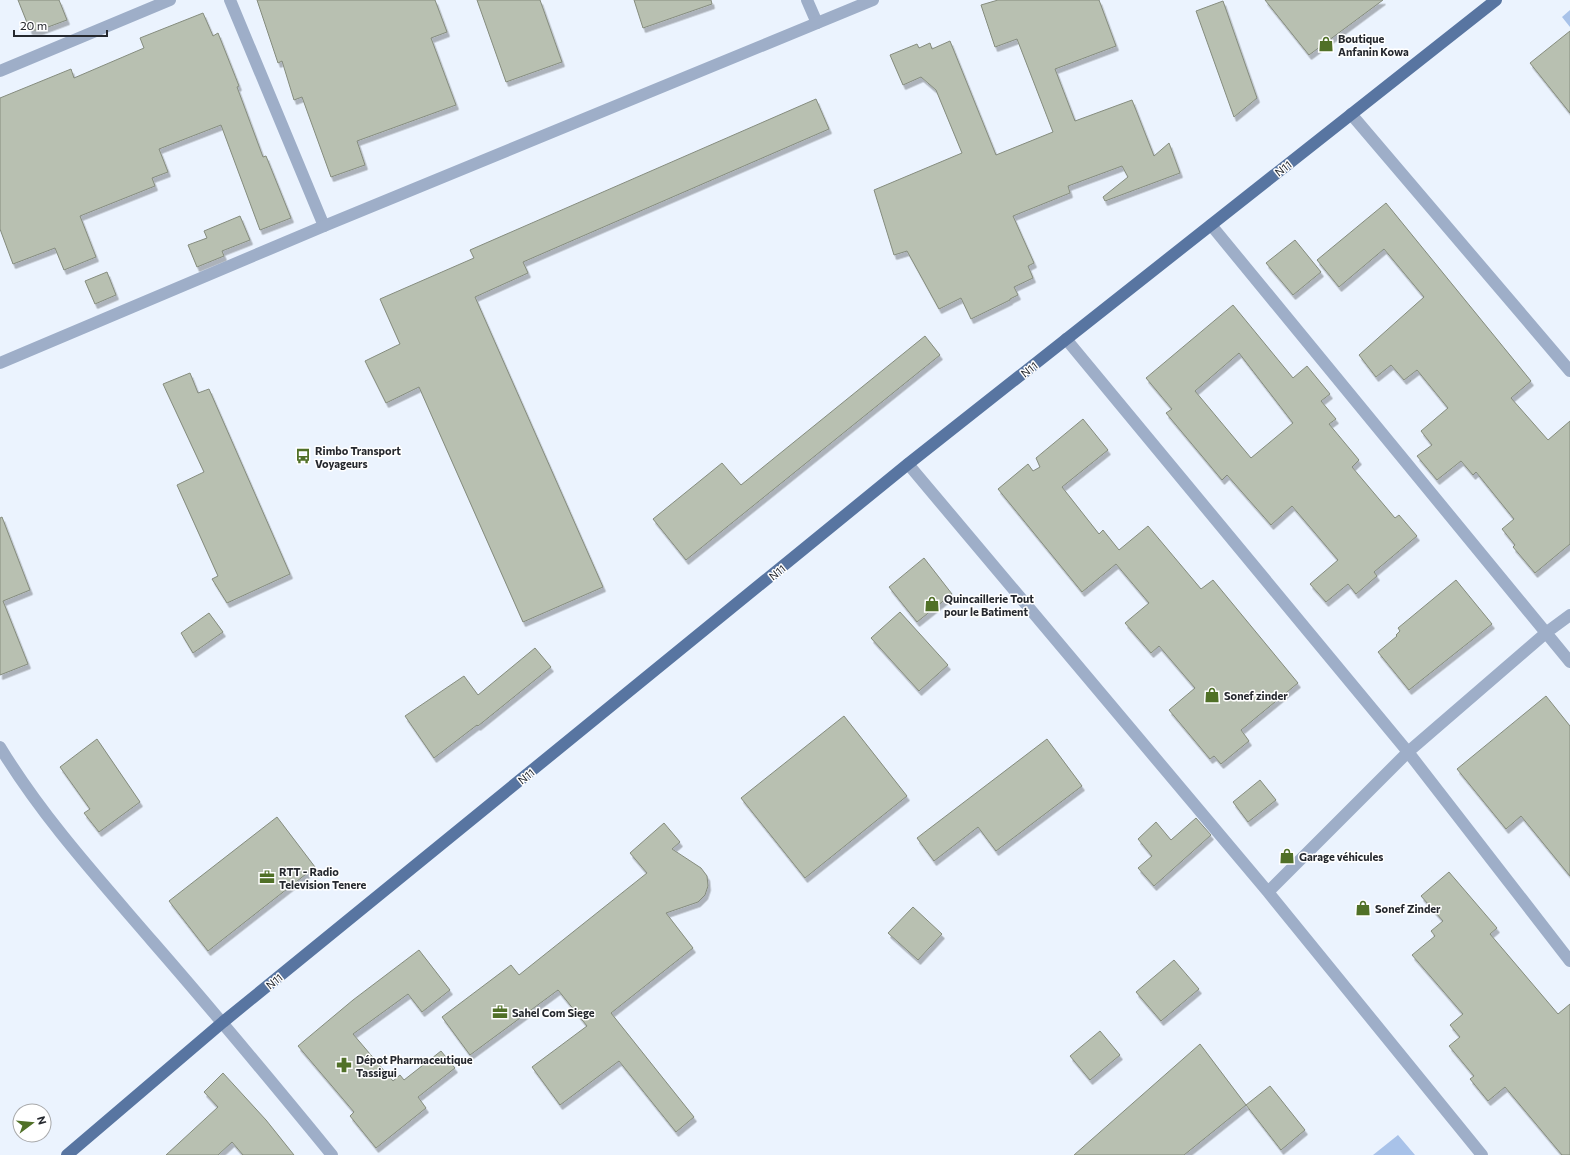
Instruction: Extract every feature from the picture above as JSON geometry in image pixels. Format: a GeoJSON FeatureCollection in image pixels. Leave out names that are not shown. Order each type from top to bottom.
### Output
{"type":"FeatureCollection","features":[{"type":"Feature","properties":{"kind":"main road","name":"N11"},"geometry":{"type":"LineString","coordinates":[[67,1155],[223,1022],[908,464],[1496,0]]}},
{"type":"Feature","properties":{"kind":"street"},"geometry":{"type":"LineString","coordinates":[[0,70],[170,0]]}},
{"type":"Feature","properties":{"kind":"street"},"geometry":{"type":"LineString","coordinates":[[230,0],[324,226]]}},
{"type":"Feature","properties":{"kind":"street"},"geometry":{"type":"LineString","coordinates":[[807,0],[817,23]]}},
{"type":"Feature","properties":{"kind":"street"},"geometry":{"type":"LineString","coordinates":[[0,363],[324,226],[873,0]]}},
{"type":"Feature","properties":{"kind":"street"},"geometry":{"type":"LineString","coordinates":[[1351,114],[1570,371]]}},
{"type":"Feature","properties":{"kind":"street"},"geometry":{"type":"LineString","coordinates":[[1211,224],[1547,632],[1570,662]]}},
{"type":"Feature","properties":{"kind":"street"},"geometry":{"type":"LineString","coordinates":[[1066,340],[1408,752],[1570,961]]}},
{"type":"Feature","properties":{"kind":"street"},"geometry":{"type":"LineString","coordinates":[[908,464],[1268,892],[1482,1155]]}},
{"type":"Feature","properties":{"kind":"street"},"geometry":{"type":"LineString","coordinates":[[1268,892],[1408,752],[1547,632],[1570,615]]}},
{"type":"Feature","properties":{"kind":"street"},"geometry":{"type":"LineString","coordinates":[[0,747],[18,777],[57,830],[223,1022],[332,1155]]}},
{"type":"Feature","properties":{"kind":"shaded area"},"geometry":{"type":"Polygon","coordinates":[[[1570,10],[1570,27],[1562,17],[1570,10]]]}},
{"type":"Feature","properties":{"kind":"shaded area"},"geometry":{"type":"Polygon","coordinates":[[[1398,1135],[1415,1155],[1373,1155],[1398,1135]]]}},
{"type":"Feature","properties":{"kind":"building"},"geometry":{"type":"Polygon","coordinates":[[[18,0],[59,0],[67,20],[40,30],[30,30],[18,0]]]}},
{"type":"Feature","properties":{"kind":"building"},"geometry":{"type":"Polygon","coordinates":[[[257,0],[435,0],[447,32],[431,38],[456,105],[357,141],[365,165],[331,177],[302,97],[294,100],[282,61],[278,63],[257,0]]]}},
{"type":"Feature","properties":{"kind":"building"},"geometry":{"type":"Polygon","coordinates":[[[477,0],[540,0],[562,62],[506,82],[477,0]]]}},
{"type":"Feature","properties":{"kind":"building"},"geometry":{"type":"Polygon","coordinates":[[[634,0],[711,0],[712,4],[643,28],[634,0]]]}},
{"type":"Feature","properties":{"kind":"building"},"geometry":{"type":"Polygon","coordinates":[[[998,0],[1099,0],[1116,46],[1055,69],[1075,121],[1132,100],[1154,156],[1169,143],[1180,173],[1105,201],[1103,197],[1128,177],[1122,166],[1068,186],[1070,193],[1013,216],[1034,263],[1028,266],[1033,278],[1014,287],[1018,295],[971,319],[961,298],[939,309],[907,251],[894,255],[874,190],[962,153],[936,90],[921,77],[903,85],[890,55],[917,44],[919,48],[930,43],[932,49],[950,41],[996,155],[1053,132],[1017,39],[995,47],[981,5],[998,0]]]}},
{"type":"Feature","properties":{"kind":"building"},"geometry":{"type":"Polygon","coordinates":[[[1265,0],[1383,0],[1309,55],[1265,0]]]}},
{"type":"Feature","properties":{"kind":"building"},"geometry":{"type":"Polygon","coordinates":[[[1223,1],[1257,98],[1234,117],[1196,11],[1223,1]]]}},
{"type":"Feature","properties":{"kind":"building"},"geometry":{"type":"Polygon","coordinates":[[[203,13],[213,36],[218,33],[239,86],[237,87],[263,157],[266,156],[291,218],[260,230],[221,125],[159,149],[168,172],[152,178],[155,186],[80,216],[96,257],[64,270],[55,248],[13,264],[0,229],[0,98],[71,69],[74,78],[144,48],[140,38],[203,13]]]}},
{"type":"Feature","properties":{"kind":"building"},"geometry":{"type":"Polygon","coordinates":[[[1570,31],[1570,113],[1530,63],[1570,31]]]}},
{"type":"Feature","properties":{"kind":"building"},"geometry":{"type":"Polygon","coordinates":[[[816,99],[829,129],[523,262],[528,273],[475,297],[603,587],[523,622],[419,387],[386,403],[365,361],[400,344],[380,299],[474,258],[470,250],[816,99]]]}},
{"type":"Feature","properties":{"kind":"building"},"geometry":{"type":"Polygon","coordinates":[[[1386,203],[1531,381],[1511,398],[1548,440],[1570,421],[1570,544],[1535,573],[1513,547],[1515,545],[1502,529],[1514,519],[1476,472],[1473,475],[1461,461],[1437,480],[1417,456],[1432,445],[1421,431],[1448,408],[1417,370],[1404,380],[1391,365],[1376,377],[1359,355],[1424,297],[1384,249],[1339,287],[1317,260],[1386,203]]]}},
{"type":"Feature","properties":{"kind":"building"},"geometry":{"type":"Polygon","coordinates":[[[240,216],[250,240],[222,251],[224,256],[197,267],[188,245],[207,238],[204,231],[240,216]]]}},
{"type":"Feature","properties":{"kind":"building"},"geometry":{"type":"Polygon","coordinates":[[[1295,240],[1321,272],[1293,295],[1266,263],[1295,240]]]}},
{"type":"Feature","properties":{"kind":"building"},"geometry":{"type":"Polygon","coordinates":[[[107,272],[116,295],[95,304],[85,281],[107,272]]]}},
{"type":"Feature","properties":{"kind":"building"},"geometry":{"type":"Polygon","coordinates":[[[1233,305],[1293,378],[1307,366],[1330,394],[1321,401],[1336,419],[1329,424],[1359,460],[1352,467],[1395,518],[1399,515],[1417,536],[1374,572],[1377,576],[1356,594],[1348,584],[1326,602],[1310,584],[1338,560],[1292,506],[1271,525],[1227,475],[1222,480],[1166,413],[1172,409],[1146,378],[1233,305]],[[1239,353],[1195,391],[1251,458],[1293,423],[1239,353]]]}},
{"type":"Feature","properties":{"kind":"building"},"geometry":{"type":"Polygon","coordinates":[[[925,336],[940,355],[686,560],[653,519],[722,463],[741,485],[925,336]]]}},
{"type":"Feature","properties":{"kind":"building"},"geometry":{"type":"Polygon","coordinates":[[[190,373],[198,393],[209,389],[290,574],[227,603],[212,579],[218,576],[177,485],[204,472],[163,384],[190,373]]]}},
{"type":"Feature","properties":{"kind":"building"},"geometry":{"type":"Polygon","coordinates":[[[1083,419],[1108,450],[1062,487],[1099,534],[1103,530],[1119,550],[1148,526],[1201,589],[1213,580],[1298,683],[1241,730],[1249,741],[1221,764],[1214,756],[1210,759],[1169,710],[1195,688],[1159,646],[1151,653],[1125,623],[1149,603],[1116,564],[1082,592],[998,489],[1028,464],[1033,471],[1040,467],[1036,458],[1083,419]]]}},
{"type":"Feature","properties":{"kind":"building"},"geometry":{"type":"Polygon","coordinates":[[[2,517],[30,590],[3,601],[28,664],[0,675],[0,518],[2,517]]]}},
{"type":"Feature","properties":{"kind":"building"},"geometry":{"type":"Polygon","coordinates":[[[924,558],[952,594],[917,622],[889,587],[924,558]]]}},
{"type":"Feature","properties":{"kind":"building"},"geometry":{"type":"Polygon","coordinates":[[[1456,580],[1492,624],[1409,690],[1378,652],[1397,636],[1396,635],[1400,631],[1398,628],[1456,580]]]}},
{"type":"Feature","properties":{"kind":"building"},"geometry":{"type":"Polygon","coordinates":[[[900,612],[948,665],[919,691],[871,638],[900,612]]]}},
{"type":"Feature","properties":{"kind":"building"},"geometry":{"type":"Polygon","coordinates":[[[209,613],[223,632],[193,653],[181,633],[209,613]]]}},
{"type":"Feature","properties":{"kind":"building"},"geometry":{"type":"Polygon","coordinates":[[[535,648],[551,667],[478,726],[477,725],[434,758],[405,716],[464,676],[478,695],[535,648]]]}},
{"type":"Feature","properties":{"kind":"building"},"geometry":{"type":"Polygon","coordinates":[[[1546,696],[1570,726],[1570,876],[1521,816],[1506,829],[1457,769],[1546,696]]]}},
{"type":"Feature","properties":{"kind":"building"},"geometry":{"type":"Polygon","coordinates":[[[844,716],[907,796],[805,878],[741,798],[844,716]]]}},
{"type":"Feature","properties":{"kind":"building"},"geometry":{"type":"Polygon","coordinates":[[[97,739],[140,802],[99,832],[84,813],[90,809],[60,767],[97,739]]]}},
{"type":"Feature","properties":{"kind":"building"},"geometry":{"type":"Polygon","coordinates":[[[1047,739],[1082,786],[996,851],[978,827],[934,861],[917,838],[1047,739]]]}},
{"type":"Feature","properties":{"kind":"building"},"geometry":{"type":"Polygon","coordinates":[[[1260,780],[1276,800],[1248,822],[1233,802],[1260,780]]]}},
{"type":"Feature","properties":{"kind":"building"},"geometry":{"type":"Polygon","coordinates":[[[277,817],[315,867],[208,951],[169,901],[277,817]]]}},
{"type":"Feature","properties":{"kind":"building"},"geometry":{"type":"Polygon","coordinates":[[[1196,818],[1211,835],[1154,886],[1138,868],[1152,856],[1138,839],[1156,822],[1171,840],[1196,818]]]}},
{"type":"Feature","properties":{"kind":"building"},"geometry":{"type":"Polygon","coordinates":[[[664,823],[680,842],[672,849],[701,868],[707,876],[708,886],[705,895],[698,902],[666,913],[693,948],[611,1013],[694,1117],[676,1132],[619,1061],[560,1105],[532,1067],[587,1026],[558,990],[470,1055],[442,1017],[511,965],[519,975],[647,873],[630,853],[664,823]]]}},
{"type":"Feature","properties":{"kind":"building"},"geometry":{"type":"Polygon","coordinates":[[[1449,872],[1497,928],[1490,934],[1558,1014],[1570,1004],[1570,1155],[1562,1155],[1505,1087],[1488,1101],[1470,1079],[1474,1076],[1449,1046],[1460,1037],[1450,1025],[1463,1014],[1412,955],[1435,936],[1431,931],[1443,921],[1421,896],[1449,872]]]}},
{"type":"Feature","properties":{"kind":"building"},"geometry":{"type":"Polygon","coordinates":[[[913,907],[942,934],[918,960],[888,933],[913,907]]]}},
{"type":"Feature","properties":{"kind":"building"},"geometry":{"type":"Polygon","coordinates":[[[419,950],[450,990],[422,1012],[408,994],[353,1034],[393,1081],[400,1075],[404,1080],[441,1051],[455,1068],[418,1097],[426,1108],[376,1148],[350,1116],[354,1112],[298,1046],[353,1000],[419,950]]]}},
{"type":"Feature","properties":{"kind":"building"},"geometry":{"type":"Polygon","coordinates":[[[1174,960],[1199,989],[1161,1021],[1136,992],[1174,960]]]}},
{"type":"Feature","properties":{"kind":"building"},"geometry":{"type":"Polygon","coordinates":[[[1100,1031],[1120,1055],[1090,1080],[1070,1056],[1100,1031]]]}},
{"type":"Feature","properties":{"kind":"building"},"geometry":{"type":"Polygon","coordinates":[[[1200,1044],[1246,1105],[1184,1155],[1074,1155],[1200,1044]]]}},
{"type":"Feature","properties":{"kind":"building"},"geometry":{"type":"Polygon","coordinates":[[[223,1073],[266,1120],[294,1155],[243,1155],[232,1142],[218,1155],[166,1155],[218,1107],[204,1092],[223,1073]]]}},
{"type":"Feature","properties":{"kind":"building"},"geometry":{"type":"Polygon","coordinates":[[[1270,1086],[1305,1130],[1281,1150],[1246,1105],[1270,1086]]]}},
{"type":"Feature","properties":{"kind":"place","name":"Boutique Anfanin Kowa"},"geometry":{"type":"Point","coordinates":[1326,44]}},
{"type":"Feature","properties":{"kind":"place","name":"Rimbo Transport Voyageurs"},"geometry":{"type":"Point","coordinates":[303,456]}},
{"type":"Feature","properties":{"kind":"place","name":"Quincaillerie Tout pour le Batiment"},"geometry":{"type":"Point","coordinates":[932,604]}},
{"type":"Feature","properties":{"kind":"place","name":"Sonef zinder"},"geometry":{"type":"Point","coordinates":[1212,695]}},
{"type":"Feature","properties":{"kind":"place","name":"Garage véhicules"},"geometry":{"type":"Point","coordinates":[1287,856]}},
{"type":"Feature","properties":{"kind":"place","name":"RTT - Radio Television Tenere"},"geometry":{"type":"Point","coordinates":[267,877]}},
{"type":"Feature","properties":{"kind":"place","name":"Sonef Zinder"},"geometry":{"type":"Point","coordinates":[1363,908]}},
{"type":"Feature","properties":{"kind":"place","name":"Sahel Com Siege"},"geometry":{"type":"Point","coordinates":[500,1012]}},
{"type":"Feature","properties":{"kind":"place","name":"Dépot Pharmaceutique Tassigui"},"geometry":{"type":"Point","coordinates":[344,1065]}}]}
